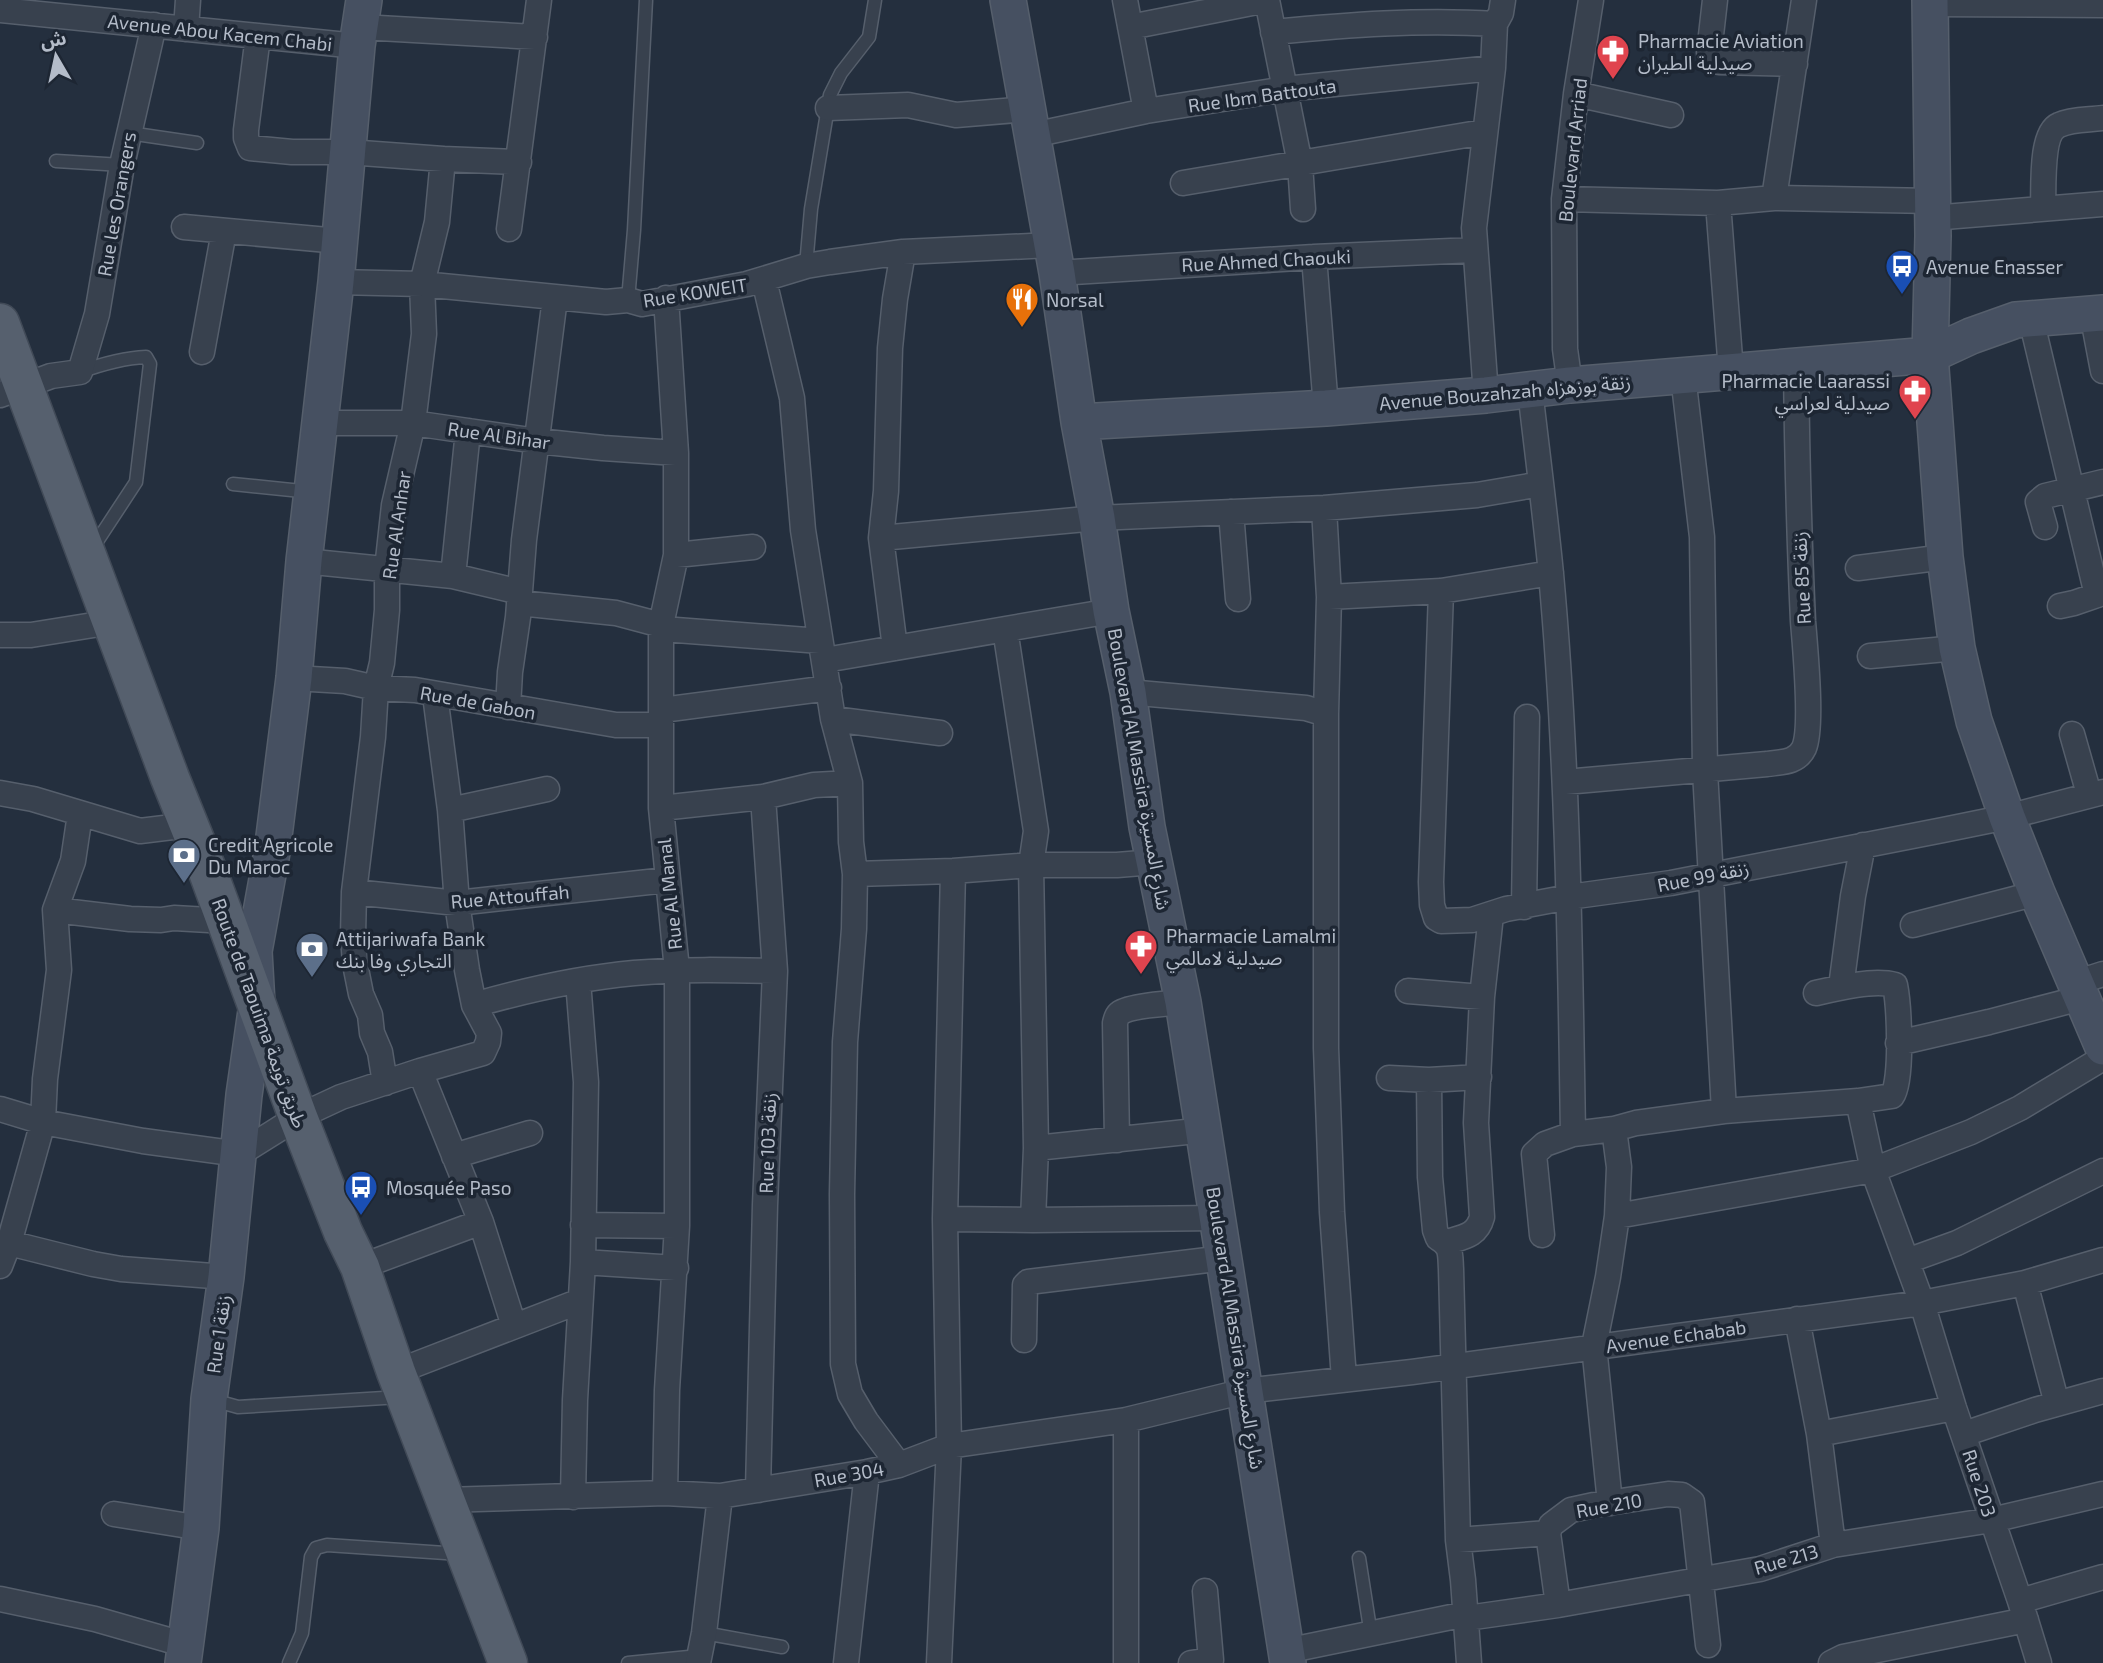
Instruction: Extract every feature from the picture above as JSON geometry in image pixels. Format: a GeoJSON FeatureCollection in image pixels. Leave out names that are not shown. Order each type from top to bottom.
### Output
{"type":"FeatureCollection","features":[{"type":"Feature","properties":{"kind":"main road","name":"Route de Taouima طريق تويمة"},"geometry":{"type":"LineString","coordinates":[[0,323],[7,397],[88,556],[298,1117],[360,1268],[401,1384],[508,1663]]}},
{"type":"Feature","properties":{"kind":"street"},"geometry":{"type":"LineString","coordinates":[[186,29],[188,0]]}},
{"type":"Feature","properties":{"kind":"street"},"geometry":{"type":"LineString","coordinates":[[509,229],[539,0]]}},
{"type":"Feature","properties":{"kind":"street","name":"Boulevard Al Massira شارع المسيرة"},"geometry":{"type":"LineString","coordinates":[[1008,0],[1054,259],[1111,611],[1128,692],[1154,862],[1183,1002],[1205,1130],[1287,1657]]}},
{"type":"Feature","properties":{"kind":"street"},"geometry":{"type":"LineString","coordinates":[[1125,0],[1146,111]]}},
{"type":"Feature","properties":{"kind":"street"},"geometry":{"type":"LineString","coordinates":[[1130,27],[1267,0],[1300,164],[1303,209]]}},
{"type":"Feature","properties":{"kind":"street"},"geometry":{"type":"LineString","coordinates":[[1486,395],[1474,229],[1493,68],[1495,24],[1501,13],[1503,0]]}},
{"type":"Feature","properties":{"kind":"street","name":"Boulevard Arriad"},"geometry":{"type":"LineString","coordinates":[[1570,385],[1565,349],[1564,199],[1588,0]]}},
{"type":"Feature","properties":{"kind":"street"},"geometry":{"type":"LineString","coordinates":[[1715,0],[1709,53],[1712,58],[1719,62],[1795,64]]}},
{"type":"Feature","properties":{"kind":"street"},"geometry":{"type":"LineString","coordinates":[[1774,198],[1804,0]]}},
{"type":"Feature","properties":{"kind":"street"},"geometry":{"type":"LineString","coordinates":[[2103,5],[1930,2],[1933,236],[1930,355],[1945,557],[1957,648],[1974,722],[2007,817],[2037,893],[2086,985],[2103,1047]]}},
{"type":"Feature","properties":{"kind":"street","name":"Avenue Abou Kacem Chabi"},"geometry":{"type":"LineString","coordinates":[[0,10],[258,36],[361,24],[535,37]]}},
{"type":"Feature","properties":{"kind":"street"},"geometry":{"type":"LineString","coordinates":[[1273,32],[1409,11],[1455,22],[1495,24]]}},
{"type":"Feature","properties":{"kind":"street","name":"Rue 1 زنقة"},"geometry":{"type":"LineString","coordinates":[[184,1654],[201,1528],[209,1399],[226,1277],[244,1095],[257,1004],[254,951],[272,852],[294,678],[361,24]]}},
{"type":"Feature","properties":{"kind":"street","name":"Rue les Orangers"},"geometry":{"type":"LineString","coordinates":[[74,372],[97,314],[122,165],[154,25]]}},
{"type":"Feature","properties":{"kind":"street"},"geometry":{"type":"LineString","coordinates":[[258,36],[246,130],[250,148],[519,162]]}},
{"type":"Feature","properties":{"kind":"street","name":"Rue Ibm Battouta"},"geometry":{"type":"LineString","coordinates":[[828,108],[908,105],[956,115],[1030,122],[1146,111],[1285,89],[1493,68]]}},
{"type":"Feature","properties":{"kind":"street"},"geometry":{"type":"LineString","coordinates":[[1576,94],[1671,116]]}},
{"type":"Feature","properties":{"kind":"street"},"geometry":{"type":"LineString","coordinates":[[2043,208],[2046,146],[2051,132],[2061,124],[2103,118]]}},
{"type":"Feature","properties":{"kind":"street"},"geometry":{"type":"LineString","coordinates":[[1183,183],[1484,132]]}},
{"type":"Feature","properties":{"kind":"street","name":"Rue Al Anhar"},"geometry":{"type":"LineString","coordinates":[[385,1083],[380,1052],[372,1033],[370,1014],[361,994],[355,964],[354,892],[373,737],[376,688],[382,663],[387,610],[387,569],[394,505],[413,423],[424,334],[422,284],[437,222],[443,159]]}},
{"type":"Feature","properties":{"kind":"street"},"geometry":{"type":"LineString","coordinates":[[1564,199],[1718,203],[1774,198],[1932,209],[2043,208],[2103,204]]}},
{"type":"Feature","properties":{"kind":"street"},"geometry":{"type":"LineString","coordinates":[[1718,203],[1731,371]]}},
{"type":"Feature","properties":{"kind":"street"},"geometry":{"type":"LineString","coordinates":[[184,227],[338,241]]}},
{"type":"Feature","properties":{"kind":"street"},"geometry":{"type":"LineString","coordinates":[[202,352],[224,231]]}},
{"type":"Feature","properties":{"kind":"street","name":"Rue Ahmed Chaouki"},"geometry":{"type":"LineString","coordinates":[[1054,259],[1314,257],[1475,250]]}},
{"type":"Feature","properties":{"kind":"street"},"geometry":{"type":"LineString","coordinates":[[895,648],[881,538],[886,491],[890,348],[902,252]]}},
{"type":"Feature","properties":{"kind":"street","name":"Rue KOWEIT"},"geometry":{"type":"LineString","coordinates":[[336,282],[422,284],[606,302],[628,300],[642,304],[764,280],[806,266],[902,252],[1054,259]]}},
{"type":"Feature","properties":{"kind":"street"},"geometry":{"type":"LineString","coordinates":[[1314,257],[1326,408]]}},
{"type":"Feature","properties":{"kind":"street"},"geometry":{"type":"LineString","coordinates":[[764,280],[792,398],[803,530],[828,688],[850,783],[851,842],[855,874],[854,929],[845,1042],[842,1351],[850,1394],[866,1422],[899,1465]]}},
{"type":"Feature","properties":{"kind":"street"},"geometry":{"type":"LineString","coordinates":[[508,707],[525,529],[555,298]]}},
{"type":"Feature","properties":{"kind":"street","name":"Rue Al Manal"},"geometry":{"type":"LineString","coordinates":[[665,1493],[667,1390],[677,1226],[677,970],[661,808],[662,627],[677,555],[676,453],[666,298]]}},
{"type":"Feature","properties":{"kind":"street"},"geometry":{"type":"LineString","coordinates":[[1930,355],[1971,336],[2016,320],[2098,313],[2103,371]]}},
{"type":"Feature","properties":{"kind":"street"},"geometry":{"type":"LineString","coordinates":[[2031,319],[2071,489],[2100,594],[2060,606]]}},
{"type":"Feature","properties":{"kind":"street","name":"Avenue Bouzahzah زنقة بوزهزاه"},"geometry":{"type":"LineString","coordinates":[[1079,422],[1326,408],[1930,355]]}},
{"type":"Feature","properties":{"kind":"street","name":"Rue 85 زنقة"},"geometry":{"type":"LineString","coordinates":[[1565,782],[1767,764],[1793,760],[1802,751],[1806,741],[1807,698],[1798,508],[1796,366]]}},
{"type":"Feature","properties":{"kind":"street"},"geometry":{"type":"LineString","coordinates":[[7,397],[51,376],[74,372]]}},
{"type":"Feature","properties":{"kind":"street"},"geometry":{"type":"LineString","coordinates":[[1683,376],[1702,537],[1705,771],[1724,1111]]}},
{"type":"Feature","properties":{"kind":"street"},"geometry":{"type":"LineString","coordinates":[[1530,390],[1551,573],[1565,782],[1573,1134]]}},
{"type":"Feature","properties":{"kind":"street","name":"Rue Al Bihar"},"geometry":{"type":"LineString","coordinates":[[321,423],[413,423],[537,441],[676,453]]}},
{"type":"Feature","properties":{"kind":"street"},"geometry":{"type":"LineString","coordinates":[[453,576],[468,431]]}},
{"type":"Feature","properties":{"kind":"street"},"geometry":{"type":"LineString","coordinates":[[2045,527],[2039,502],[2045,496],[2103,482]]}},
{"type":"Feature","properties":{"kind":"street"},"geometry":{"type":"LineString","coordinates":[[881,538],[1097,518],[1324,509],[1477,495],[1541,484]]}},
{"type":"Feature","properties":{"kind":"street"},"geometry":{"type":"LineString","coordinates":[[1324,509],[1329,597],[1326,714],[1326,1048],[1332,1212],[1344,1379]]}},
{"type":"Feature","properties":{"kind":"street"},"geometry":{"type":"LineString","coordinates":[[1231,512],[1238,599]]}},
{"type":"Feature","properties":{"kind":"street"},"geometry":{"type":"LineString","coordinates":[[677,555],[753,547]]}},
{"type":"Feature","properties":{"kind":"street"},"geometry":{"type":"LineString","coordinates":[[1858,568],[1945,557]]}},
{"type":"Feature","properties":{"kind":"street"},"geometry":{"type":"LineString","coordinates":[[304,561],[453,576],[519,597],[616,613],[662,627],[822,650],[895,648],[1111,611]]}},
{"type":"Feature","properties":{"kind":"street"},"geometry":{"type":"LineString","coordinates":[[1329,597],[1441,591],[1551,573]]}},
{"type":"Feature","properties":{"kind":"street","name":"Rue 99 زنقة"},"geometry":{"type":"LineString","coordinates":[[1441,591],[1431,882],[1433,913],[1441,921],[1472,920],[1506,909],[1569,897],[1671,883],[2007,817],[2096,793]]}},
{"type":"Feature","properties":{"kind":"street"},"geometry":{"type":"LineString","coordinates":[[0,635],[31,635],[112,622]]}},
{"type":"Feature","properties":{"kind":"street"},"geometry":{"type":"LineString","coordinates":[[1005,629],[1036,831],[1031,864],[1036,1148],[1033,1220]]}},
{"type":"Feature","properties":{"kind":"street"},"geometry":{"type":"LineString","coordinates":[[1870,656],[1957,648]]}},
{"type":"Feature","properties":{"kind":"street","name":"Rue de Gabon"},"geometry":{"type":"LineString","coordinates":[[294,678],[345,681],[376,688],[484,701],[616,725],[828,688]]}},
{"type":"Feature","properties":{"kind":"street"},"geometry":{"type":"LineString","coordinates":[[1128,692],[1294,707],[1326,714]]}},
{"type":"Feature","properties":{"kind":"street"},"geometry":{"type":"LineString","coordinates":[[0,1109],[43,1122],[143,1141],[239,1154],[298,1117],[341,1097],[483,1053],[489,1033],[474,1005],[457,904],[450,810],[435,695]]}},
{"type":"Feature","properties":{"kind":"street"},"geometry":{"type":"LineString","coordinates":[[1524,906],[1527,717]]}},
{"type":"Feature","properties":{"kind":"street"},"geometry":{"type":"LineString","coordinates":[[834,719],[940,733]]}},
{"type":"Feature","properties":{"kind":"street"},"geometry":{"type":"LineString","coordinates":[[2072,734],[2096,793]]}},
{"type":"Feature","properties":{"kind":"street"},"geometry":{"type":"LineString","coordinates":[[661,808],[763,797],[814,785],[850,783]]}},
{"type":"Feature","properties":{"kind":"street"},"geometry":{"type":"LineString","coordinates":[[450,810],[547,789]]}},
{"type":"Feature","properties":{"kind":"street"},"geometry":{"type":"LineString","coordinates":[[0,793],[33,799],[140,831],[190,825]]}},
{"type":"Feature","properties":{"kind":"street","name":"Rue 103 زنقة"},"geometry":{"type":"LineString","coordinates":[[758,1490],[765,1205],[775,971],[763,797]]}},
{"type":"Feature","properties":{"kind":"street"},"geometry":{"type":"LineString","coordinates":[[0,1266],[43,1122],[45,1079],[59,970],[55,910],[73,861],[80,814]]}},
{"type":"Feature","properties":{"kind":"street"},"geometry":{"type":"LineString","coordinates":[[1841,987],[1863,845]]}},
{"type":"Feature","properties":{"kind":"street"},"geometry":{"type":"LineString","coordinates":[[855,874],[953,871],[1031,864],[1117,865],[1154,862]]}},
{"type":"Feature","properties":{"kind":"street"},"geometry":{"type":"LineString","coordinates":[[939,1663],[948,1446],[945,1219],[953,871]]}},
{"type":"Feature","properties":{"kind":"street","name":"Rue Attouffah"},"geometry":{"type":"LineString","coordinates":[[354,892],[457,904],[667,880]]}},
{"type":"Feature","properties":{"kind":"street"},"geometry":{"type":"LineString","coordinates":[[1913,925],[2037,893]]}},
{"type":"Feature","properties":{"kind":"street"},"geometry":{"type":"LineString","coordinates":[[55,910],[130,919],[226,921]]}},
{"type":"Feature","properties":{"kind":"street"},"geometry":{"type":"LineString","coordinates":[[1429,1080],[1430,1177],[1435,1230],[1438,1238],[1447,1242],[1476,1231],[1482,1210],[1476,1124],[1482,998],[1491,915]]}},
{"type":"Feature","properties":{"kind":"street"},"geometry":{"type":"LineString","coordinates":[[474,1005],[578,981],[632,973],[677,970],[775,971]]}},
{"type":"Feature","properties":{"kind":"street"},"geometry":{"type":"LineString","coordinates":[[573,1497],[575,1400],[583,1262],[586,1082],[578,981]]}},
{"type":"Feature","properties":{"kind":"street"},"geometry":{"type":"LineString","coordinates":[[1542,1235],[1534,1154],[1545,1144],[1573,1134],[1614,1129],[1657,1119],[1858,1101],[1894,1094],[1898,1075],[1898,1004],[1894,984],[1841,987],[1816,993]]}},
{"type":"Feature","properties":{"kind":"street"},"geometry":{"type":"LineString","coordinates":[[1898,1043],[1989,1022],[2086,985]]}},
{"type":"Feature","properties":{"kind":"street"},"geometry":{"type":"LineString","coordinates":[[1408,991],[1482,998]]}},
{"type":"Feature","properties":{"kind":"street"},"geometry":{"type":"LineString","coordinates":[[1117,1140],[1117,1017],[1132,1009],[1183,1002]]}},
{"type":"Feature","properties":{"kind":"street"},"geometry":{"type":"LineString","coordinates":[[1617,1216],[1873,1170],[1971,1132],[2020,1108],[2103,1058]]}},
{"type":"Feature","properties":{"kind":"street"},"geometry":{"type":"LineString","coordinates":[[420,1071],[481,1222],[514,1326]]}},
{"type":"Feature","properties":{"kind":"street"},"geometry":{"type":"LineString","coordinates":[[1389,1078],[1429,1080],[1479,1077]]}},
{"type":"Feature","properties":{"kind":"street","name":"Rue 203"},"geometry":{"type":"LineString","coordinates":[[1858,1101],[1873,1170],[1922,1303],[2039,1663]]}},
{"type":"Feature","properties":{"kind":"street"},"geometry":{"type":"LineString","coordinates":[[1610,1503],[1594,1346],[1617,1216],[1619,1167],[1614,1129]]}},
{"type":"Feature","properties":{"kind":"street"},"geometry":{"type":"LineString","coordinates":[[1036,1148],[1205,1130]]}},
{"type":"Feature","properties":{"kind":"street"},"geometry":{"type":"LineString","coordinates":[[454,1156],[530,1133]]}},
{"type":"Feature","properties":{"kind":"street"},"geometry":{"type":"LineString","coordinates":[[1907,1261],[1956,1243],[2103,1171]]}},
{"type":"Feature","properties":{"kind":"street"},"geometry":{"type":"LineString","coordinates":[[945,1219],[1218,1218]]}},
{"type":"Feature","properties":{"kind":"street"},"geometry":{"type":"LineString","coordinates":[[360,1268],[481,1222]]}},
{"type":"Feature","properties":{"kind":"street"},"geometry":{"type":"LineString","coordinates":[[583,1224],[677,1226]]}},
{"type":"Feature","properties":{"kind":"street"},"geometry":{"type":"LineString","coordinates":[[1447,1242],[1451,1269],[1458,1540],[1469,1663]]}},
{"type":"Feature","properties":{"kind":"street"},"geometry":{"type":"LineString","coordinates":[[9,1243],[121,1269],[226,1277]]}},
{"type":"Feature","properties":{"kind":"street"},"geometry":{"type":"LineString","coordinates":[[1024,1340],[1025,1285],[1031,1281],[1224,1258]]}},
{"type":"Feature","properties":{"kind":"street","name":"Avenue Echabab"},"geometry":{"type":"LineString","coordinates":[[1245,1391],[1922,1303],[2025,1283],[2103,1260]]}},
{"type":"Feature","properties":{"kind":"street"},"geometry":{"type":"LineString","coordinates":[[583,1262],[676,1268]]}},
{"type":"Feature","properties":{"kind":"street"},"geometry":{"type":"LineString","coordinates":[[2025,1283],[2057,1404]]}},
{"type":"Feature","properties":{"kind":"street"},"geometry":{"type":"LineString","coordinates":[[401,1384],[514,1326],[580,1301]]}},
{"type":"Feature","properties":{"kind":"street"},"geometry":{"type":"LineString","coordinates":[[1797,1320],[1819,1434],[1833,1545]]}},
{"type":"Feature","properties":{"kind":"street","name":"Rue 304"},"geometry":{"type":"LineString","coordinates":[[445,1500],[665,1493],[720,1496],[867,1472],[899,1465],[948,1446],[1126,1419],[1245,1391]]}},
{"type":"Feature","properties":{"kind":"street"},"geometry":{"type":"LineString","coordinates":[[1964,1434],[2103,1391]]}},
{"type":"Feature","properties":{"kind":"street"},"geometry":{"type":"LineString","coordinates":[[1819,1434],[1954,1408]]}},
{"type":"Feature","properties":{"kind":"street"},"geometry":{"type":"LineString","coordinates":[[1126,1419],[1126,1663]]}},
{"type":"Feature","properties":{"kind":"street"},"geometry":{"type":"LineString","coordinates":[[846,1663],[867,1472]]}},
{"type":"Feature","properties":{"kind":"street","name":"Rue 210"},"geometry":{"type":"LineString","coordinates":[[1548,1534],[1551,1525],[1565,1513],[1580,1507],[1668,1494],[1682,1496],[1692,1502],[1701,1578]]}},
{"type":"Feature","properties":{"kind":"street","name":"Rue 213"},"geometry":{"type":"LineString","coordinates":[[1287,1657],[1371,1635],[1466,1616],[1558,1605],[1760,1569],[1833,1545],[1992,1520],[2103,1494]]}},
{"type":"Feature","properties":{"kind":"street"},"geometry":{"type":"LineString","coordinates":[[700,1651],[720,1496]]}},
{"type":"Feature","properties":{"kind":"street"},"geometry":{"type":"LineString","coordinates":[[114,1514],[201,1528]]}},
{"type":"Feature","properties":{"kind":"street"},"geometry":{"type":"LineString","coordinates":[[1458,1540],[1548,1534],[1558,1605]]}},
{"type":"Feature","properties":{"kind":"street"},"geometry":{"type":"LineString","coordinates":[[1837,1660],[2023,1610],[2103,1577]]}},
{"type":"Feature","properties":{"kind":"street"},"geometry":{"type":"LineString","coordinates":[[1701,1578],[1708,1645]]}},
{"type":"Feature","properties":{"kind":"street"},"geometry":{"type":"LineString","coordinates":[[1204,1662],[1205,1591]]}},
{"type":"Feature","properties":{"kind":"street"},"geometry":{"type":"LineString","coordinates":[[0,1598],[95,1619],[184,1654]]}},
{"type":"Feature","properties":{"kind":"lane"},"geometry":{"type":"LineString","coordinates":[[628,300],[646,0]]}},
{"type":"Feature","properties":{"kind":"lane"},"geometry":{"type":"LineString","coordinates":[[806,266],[811,209],[832,87],[849,61],[866,44],[875,0]]}},
{"type":"Feature","properties":{"kind":"lane"},"geometry":{"type":"LineString","coordinates":[[129,133],[197,143]]}},
{"type":"Feature","properties":{"kind":"lane"},"geometry":{"type":"LineString","coordinates":[[56,161],[122,165]]}},
{"type":"Feature","properties":{"kind":"lane"},"geometry":{"type":"LineString","coordinates":[[74,372],[137,357],[146,357],[150,364],[136,482],[88,556]]}},
{"type":"Feature","properties":{"kind":"lane"},"geometry":{"type":"LineString","coordinates":[[233,484],[311,492]]}},
{"type":"Feature","properties":{"kind":"lane"},"geometry":{"type":"LineString","coordinates":[[209,1399],[238,1407],[401,1384]]}},
{"type":"Feature","properties":{"kind":"lane"},"geometry":{"type":"LineString","coordinates":[[289,1663],[302,1633],[311,1557],[316,1548],[327,1545],[466,1554]]}},
{"type":"Feature","properties":{"kind":"lane"},"geometry":{"type":"LineString","coordinates":[[1359,1558],[1371,1635]]}},
{"type":"Feature","properties":{"kind":"lane"},"geometry":{"type":"LineString","coordinates":[[628,1663],[700,1651],[782,1647]]}},
{"type":"Feature","properties":{"kind":"place","name":"Pharmacie Aviation صيدلية الطيران"},"geometry":{"type":"Point","coordinates":[1613,81]}},
{"type":"Feature","properties":{"kind":"place","name":"Avenue Enasser"},"geometry":{"type":"Point","coordinates":[1902,296]}},
{"type":"Feature","properties":{"kind":"place","name":"Norsal"},"geometry":{"type":"Point","coordinates":[1022,329]}},
{"type":"Feature","properties":{"kind":"place","name":"Pharmacie Laarassi صيدلية لعراسي"},"geometry":{"type":"Point","coordinates":[1915,421]}},
{"type":"Feature","properties":{"kind":"place","name":"Credit Agricole Du Maroc"},"geometry":{"type":"Point","coordinates":[184,885]}},
{"type":"Feature","properties":{"kind":"place","name":"Pharmacie Lamalmi صيدلية لامالمي"},"geometry":{"type":"Point","coordinates":[1141,976]}},
{"type":"Feature","properties":{"kind":"place","name":"Attijariwafa Bank التجاري وفا بنك"},"geometry":{"type":"Point","coordinates":[312,979]}},
{"type":"Feature","properties":{"kind":"place","name":"Mosquée Paso"},"geometry":{"type":"Point","coordinates":[361,1217]}}]}
